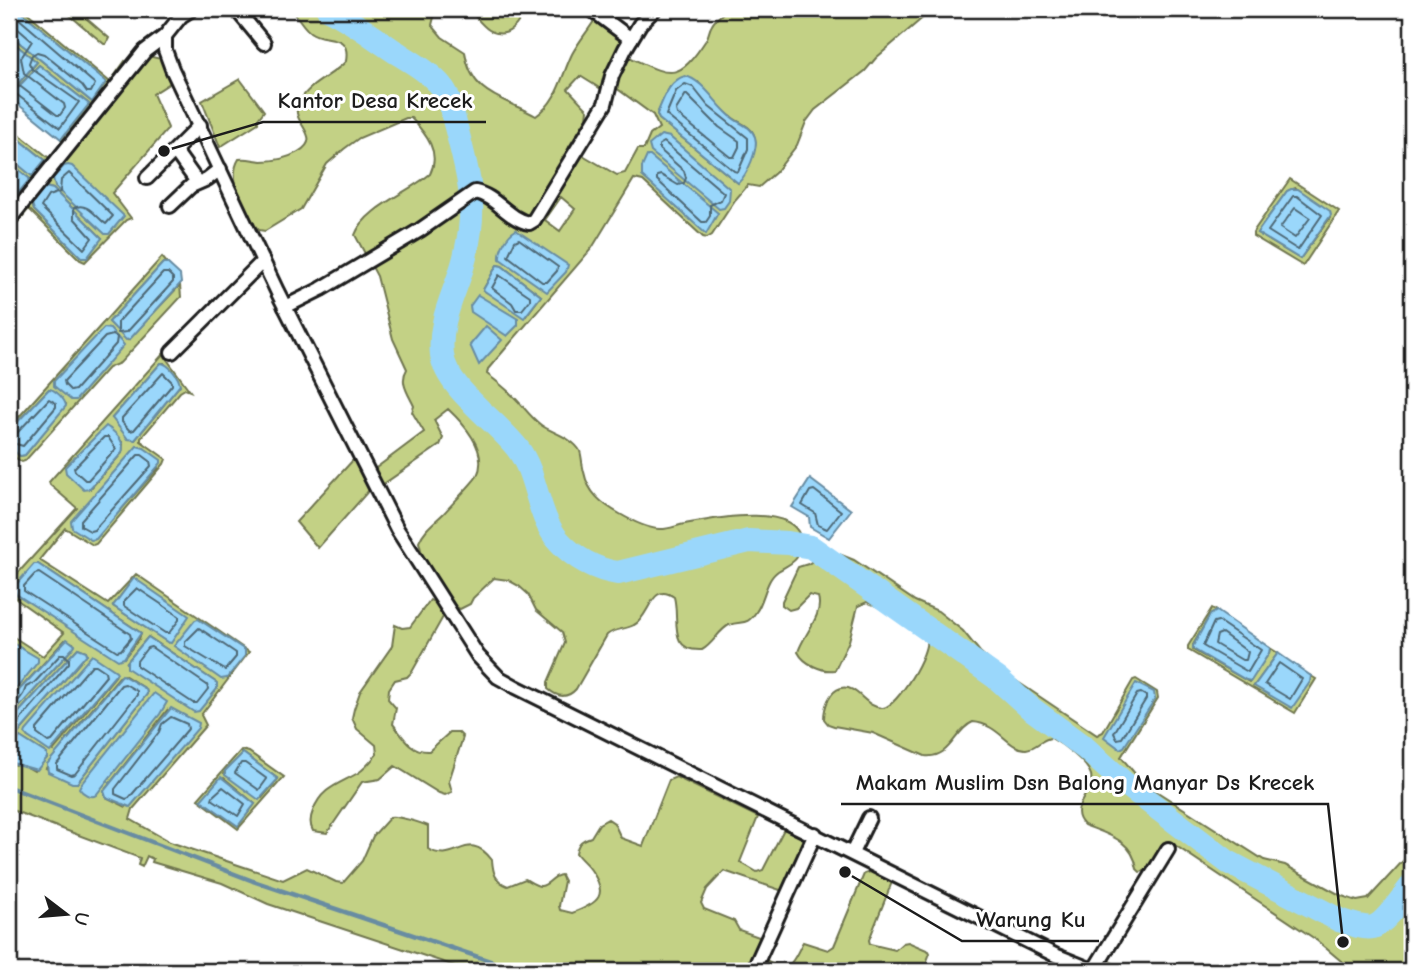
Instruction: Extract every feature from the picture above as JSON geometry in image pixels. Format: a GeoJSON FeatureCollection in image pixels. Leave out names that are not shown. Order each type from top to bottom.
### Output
{"type":"FeatureCollection","features":[{"type":"Feature","properties":{"kind":"street"},"geometry":{"type":"LineString","coordinates":[[9,220],[145,51],[165,36],[181,16],[192,9]]}},
{"type":"Feature","properties":{"kind":"street"},"geometry":{"type":"LineString","coordinates":[[236,9],[264,43]]}},
{"type":"Feature","properties":{"kind":"street"},"geometry":{"type":"LineString","coordinates":[[591,9],[631,39]]}},
{"type":"Feature","properties":{"kind":"street"},"geometry":{"type":"LineString","coordinates":[[285,307],[321,289],[420,230],[475,192],[483,194],[521,221],[529,223],[534,220],[605,104],[611,79],[631,39],[640,24],[655,9]]}},
{"type":"Feature","properties":{"kind":"street"},"geometry":{"type":"LineString","coordinates":[[165,36],[168,60],[285,307],[397,529],[466,640],[490,671],[507,682],[1055,955],[1095,971],[1168,849]]}},
{"type":"Feature","properties":{"kind":"street"},"geometry":{"type":"LineString","coordinates":[[147,178],[200,125]]}},
{"type":"Feature","properties":{"kind":"street"},"geometry":{"type":"LineString","coordinates":[[175,151],[197,182]]}},
{"type":"Feature","properties":{"kind":"street"},"geometry":{"type":"LineString","coordinates":[[170,206],[197,182],[220,169]]}},
{"type":"Feature","properties":{"kind":"street"},"geometry":{"type":"LineString","coordinates":[[172,352],[263,261]]}},
{"type":"Feature","properties":{"kind":"street"},"geometry":{"type":"LineString","coordinates":[[852,853],[869,818]]}},
{"type":"Feature","properties":{"kind":"street"},"geometry":{"type":"LineString","coordinates":[[753,971],[815,834]]}},
{"type":"Feature","properties":{"kind":"green space"},"geometry":{"type":"Polygon","coordinates":[[[18,9],[23,9],[110,82],[125,61],[132,67],[154,42],[152,57],[161,59],[170,83],[153,94],[167,130],[112,193],[131,218],[85,262],[30,210],[9,233],[9,204],[30,179],[9,162],[9,157],[32,175],[45,160],[9,131],[9,126],[53,161],[64,146],[61,139],[89,104],[39,65],[9,97],[37,62],[9,39],[9,34],[92,102],[106,82],[18,9]],[[45,187],[32,204],[34,210],[82,258],[102,238],[53,189],[45,187]]]}},
{"type":"Feature","properties":{"kind":"green space"},"geometry":{"type":"Polygon","coordinates":[[[68,9],[92,9],[87,19],[109,38],[106,44],[66,12],[68,9]]]}},
{"type":"Feature","properties":{"kind":"green space"},"geometry":{"type":"Polygon","coordinates":[[[292,9],[436,9],[432,25],[442,37],[465,52],[468,67],[482,87],[536,116],[554,96],[572,54],[594,21],[597,21],[624,38],[623,43],[604,76],[601,89],[580,76],[568,89],[588,110],[587,118],[569,147],[617,175],[625,173],[638,149],[644,149],[650,135],[659,128],[653,115],[615,87],[613,82],[627,56],[663,71],[680,70],[696,54],[713,23],[726,9],[933,9],[876,58],[865,71],[815,110],[806,122],[797,145],[776,172],[759,187],[748,185],[712,235],[707,238],[643,181],[634,179],[592,248],[488,369],[487,374],[537,421],[576,446],[580,451],[583,470],[592,492],[607,506],[629,519],[662,529],[714,519],[772,517],[787,522],[798,531],[801,545],[799,555],[774,575],[753,617],[725,627],[702,650],[691,649],[679,640],[674,597],[666,593],[660,594],[634,625],[607,635],[576,689],[562,696],[548,689],[548,682],[565,643],[562,632],[536,610],[528,594],[519,586],[508,580],[494,578],[470,604],[460,609],[455,606],[423,558],[419,542],[427,529],[477,476],[480,458],[473,439],[448,409],[434,420],[443,438],[440,445],[382,485],[372,471],[424,432],[412,412],[414,406],[404,383],[407,369],[393,339],[377,276],[355,235],[368,217],[430,174],[434,158],[430,144],[411,118],[359,138],[327,164],[301,209],[265,231],[256,227],[236,185],[239,159],[275,160],[294,154],[305,146],[308,135],[298,118],[298,105],[307,91],[346,61],[344,45],[335,39],[310,32],[292,9]],[[698,82],[670,87],[657,114],[659,119],[738,183],[753,155],[753,133],[725,111],[698,82]],[[561,197],[545,220],[560,231],[575,209],[561,197]],[[497,265],[483,290],[526,316],[541,296],[497,265]]]}},
{"type":"Feature","properties":{"kind":"green space"},"geometry":{"type":"Polygon","coordinates":[[[468,9],[524,9],[512,29],[496,33],[486,28],[468,9]]]}},
{"type":"Feature","properties":{"kind":"green space"},"geometry":{"type":"Polygon","coordinates":[[[240,79],[264,111],[258,123],[220,147],[202,101],[240,79]]]}},
{"type":"Feature","properties":{"kind":"green space"},"geometry":{"type":"Polygon","coordinates":[[[1290,179],[1339,211],[1303,266],[1253,236],[1253,232],[1290,179]],[[1296,188],[1287,191],[1257,233],[1300,259],[1330,218],[1296,188]]]}},
{"type":"Feature","properties":{"kind":"green space"},"geometry":{"type":"Polygon","coordinates":[[[162,257],[167,263],[163,263],[109,322],[128,340],[180,285],[181,297],[120,363],[108,368],[25,461],[22,462],[9,454],[9,447],[20,456],[25,455],[66,404],[49,389],[9,431],[9,428],[162,257]]]}},
{"type":"Feature","properties":{"kind":"green space"},"geometry":{"type":"Polygon","coordinates":[[[163,354],[190,391],[185,389],[180,392],[141,438],[141,441],[166,459],[164,464],[96,544],[93,545],[65,528],[40,559],[108,604],[136,574],[249,652],[201,715],[206,725],[133,809],[130,819],[170,842],[283,880],[307,868],[343,883],[362,861],[373,836],[390,817],[397,817],[428,826],[428,849],[438,853],[468,846],[483,851],[492,860],[497,879],[508,886],[525,879],[541,886],[561,875],[564,881],[560,910],[572,913],[595,902],[600,892],[596,879],[576,853],[579,844],[591,837],[599,824],[608,819],[614,823],[621,838],[643,846],[669,780],[676,777],[758,817],[740,862],[757,872],[763,870],[784,829],[809,839],[786,892],[724,871],[707,889],[701,903],[704,909],[734,921],[739,930],[759,937],[763,959],[784,967],[791,963],[803,942],[828,950],[834,946],[864,874],[873,871],[892,882],[869,940],[870,944],[895,950],[908,942],[929,951],[923,971],[470,971],[268,904],[222,883],[152,862],[153,859],[147,856],[142,867],[138,865],[140,858],[9,809],[9,762],[15,765],[20,763],[34,771],[47,758],[47,754],[20,737],[9,751],[9,744],[87,654],[78,648],[9,723],[9,718],[71,650],[73,643],[65,640],[9,701],[9,685],[13,687],[37,658],[9,641],[9,634],[43,656],[64,633],[9,594],[9,583],[77,508],[49,482],[163,354]],[[161,363],[112,418],[135,440],[180,385],[164,363],[161,363]],[[110,429],[84,489],[90,489],[122,453],[123,443],[110,429]],[[144,448],[94,540],[158,468],[144,448]],[[38,564],[124,658],[141,633],[38,564]],[[134,578],[113,606],[169,643],[134,578]],[[148,637],[127,662],[217,683],[148,637]],[[116,675],[28,737],[53,751],[116,675]],[[124,675],[119,677],[46,768],[77,783],[147,694],[146,689],[124,675]],[[168,709],[104,791],[106,797],[126,807],[168,709]]]}},
{"type":"Feature","properties":{"kind":"green space"},"geometry":{"type":"Polygon","coordinates":[[[354,459],[371,488],[318,548],[296,522],[354,459]]]}},
{"type":"Feature","properties":{"kind":"green space"},"geometry":{"type":"Polygon","coordinates":[[[829,550],[854,560],[915,601],[938,611],[963,631],[980,652],[1003,672],[1097,735],[1103,732],[1133,680],[1136,679],[1157,692],[1158,698],[1121,757],[1142,782],[1264,860],[1285,865],[1342,896],[1357,901],[1368,899],[1412,851],[1412,971],[1353,971],[1315,939],[1176,846],[1107,960],[1128,971],[1100,961],[1149,870],[1140,872],[1131,851],[1125,845],[1084,825],[1079,818],[1079,806],[1089,788],[1091,775],[1074,754],[1051,738],[1030,748],[1020,748],[990,727],[973,722],[961,731],[947,749],[934,756],[925,756],[873,733],[834,726],[824,719],[828,700],[841,688],[852,690],[877,707],[889,705],[912,678],[926,645],[926,638],[916,627],[867,602],[858,606],[849,641],[835,670],[819,668],[804,660],[798,652],[816,618],[818,597],[809,595],[796,608],[789,610],[782,605],[782,601],[798,567],[808,564],[829,550]]]}},
{"type":"Feature","properties":{"kind":"green space"},"geometry":{"type":"Polygon","coordinates":[[[430,600],[437,604],[443,617],[412,672],[407,677],[395,680],[389,689],[388,699],[396,708],[393,724],[417,749],[429,751],[450,732],[458,732],[463,737],[449,781],[452,792],[445,795],[439,793],[395,766],[380,779],[362,782],[327,833],[313,831],[310,823],[316,803],[331,788],[361,771],[377,754],[376,745],[357,729],[352,718],[354,709],[360,692],[392,646],[395,625],[410,627],[430,600]]]}},
{"type":"Feature","properties":{"kind":"green space"},"geometry":{"type":"Polygon","coordinates":[[[1212,608],[1217,611],[1210,615],[1193,645],[1193,650],[1249,682],[1270,648],[1278,653],[1254,686],[1311,676],[1316,679],[1295,713],[1188,650],[1212,608]]]}},
{"type":"Feature","properties":{"kind":"green space"},"geometry":{"type":"Polygon","coordinates":[[[241,750],[249,752],[284,777],[238,829],[198,799],[241,750]],[[243,753],[224,773],[262,798],[278,779],[243,753]],[[224,778],[201,800],[238,826],[255,804],[224,778]]]}},
{"type":"Feature","properties":{"kind":"water"},"geometry":{"type":"Polygon","coordinates":[[[9,9],[18,9],[106,82],[92,102],[9,34],[9,9]]]}},
{"type":"Feature","properties":{"kind":"water"},"geometry":{"type":"Polygon","coordinates":[[[9,39],[37,62],[9,94],[9,39]]]}},
{"type":"Feature","properties":{"kind":"water"},"geometry":{"type":"Polygon","coordinates":[[[39,65],[89,104],[61,139],[9,97],[39,65]]]}},
{"type":"Feature","properties":{"kind":"water"},"geometry":{"type":"Polygon","coordinates":[[[685,76],[704,88],[728,114],[754,134],[754,155],[738,183],[659,119],[657,114],[667,91],[679,78],[685,76]]]}},
{"type":"Feature","properties":{"kind":"water"},"geometry":{"type":"Polygon","coordinates":[[[9,131],[45,160],[32,176],[9,157],[9,131]]]}},
{"type":"Feature","properties":{"kind":"water"},"geometry":{"type":"Polygon","coordinates":[[[661,135],[670,137],[730,189],[729,201],[724,208],[719,209],[651,152],[649,145],[661,135]]]}},
{"type":"Feature","properties":{"kind":"water"},"geometry":{"type":"Polygon","coordinates":[[[647,156],[718,213],[706,234],[642,176],[642,167],[647,156]]]}},
{"type":"Feature","properties":{"kind":"water"},"geometry":{"type":"Polygon","coordinates":[[[9,162],[30,179],[9,204],[9,162]]]}},
{"type":"Feature","properties":{"kind":"water"},"geometry":{"type":"Polygon","coordinates":[[[68,165],[124,216],[109,234],[105,234],[55,187],[53,178],[68,165]]]}},
{"type":"Feature","properties":{"kind":"water"},"geometry":{"type":"Polygon","coordinates":[[[45,187],[53,189],[102,238],[87,258],[82,258],[34,210],[32,204],[45,187]]]}},
{"type":"Feature","properties":{"kind":"water"},"geometry":{"type":"Polygon","coordinates":[[[1291,189],[1298,189],[1330,211],[1331,215],[1300,259],[1257,233],[1291,189]]]}},
{"type":"Feature","properties":{"kind":"water"},"geometry":{"type":"Polygon","coordinates":[[[516,230],[568,265],[566,272],[547,292],[500,259],[504,243],[516,230]]]}},
{"type":"Feature","properties":{"kind":"water"},"geometry":{"type":"Polygon","coordinates":[[[163,263],[167,263],[180,275],[181,283],[130,339],[126,340],[109,322],[163,263]]]}},
{"type":"Feature","properties":{"kind":"water"},"geometry":{"type":"Polygon","coordinates":[[[497,265],[541,296],[524,318],[483,290],[497,265]]]}},
{"type":"Feature","properties":{"kind":"water"},"geometry":{"type":"Polygon","coordinates":[[[478,295],[518,319],[518,325],[507,336],[471,312],[470,306],[478,295]]]}},
{"type":"Feature","properties":{"kind":"water"},"geometry":{"type":"Polygon","coordinates":[[[486,326],[502,340],[479,365],[470,345],[486,326]]]}},
{"type":"Feature","properties":{"kind":"water"},"geometry":{"type":"Polygon","coordinates":[[[104,328],[110,329],[124,345],[76,400],[71,400],[54,386],[54,381],[104,328]]]}},
{"type":"Feature","properties":{"kind":"water"},"geometry":{"type":"Polygon","coordinates":[[[161,363],[173,371],[180,385],[135,440],[128,439],[112,418],[161,363]]]}},
{"type":"Feature","properties":{"kind":"water"},"geometry":{"type":"Polygon","coordinates":[[[49,389],[64,400],[66,406],[25,455],[20,456],[9,447],[9,431],[49,389]]]}},
{"type":"Feature","properties":{"kind":"water"},"geometry":{"type":"Polygon","coordinates":[[[106,426],[121,441],[122,453],[89,489],[84,490],[66,473],[65,467],[106,426]]]}},
{"type":"Feature","properties":{"kind":"water"},"geometry":{"type":"Polygon","coordinates":[[[137,446],[161,460],[161,463],[96,539],[91,540],[72,528],[71,521],[137,446]]]}},
{"type":"Feature","properties":{"kind":"water"},"geometry":{"type":"Polygon","coordinates":[[[810,479],[851,510],[829,538],[810,527],[809,517],[792,507],[810,479]]]}},
{"type":"Feature","properties":{"kind":"water"},"geometry":{"type":"Polygon","coordinates":[[[34,564],[38,564],[141,633],[124,658],[118,660],[16,594],[13,588],[34,564]]]}},
{"type":"Feature","properties":{"kind":"water"},"geometry":{"type":"Polygon","coordinates":[[[134,578],[189,616],[171,643],[113,606],[134,578]]]}},
{"type":"Feature","properties":{"kind":"water"},"geometry":{"type":"Polygon","coordinates":[[[1217,611],[1270,648],[1251,681],[1193,649],[1210,615],[1217,611]]]}},
{"type":"Feature","properties":{"kind":"water"},"geometry":{"type":"Polygon","coordinates":[[[198,619],[245,650],[245,656],[227,678],[221,679],[174,646],[198,619]]]}},
{"type":"Feature","properties":{"kind":"water"},"geometry":{"type":"Polygon","coordinates":[[[148,637],[217,683],[217,689],[199,711],[194,712],[127,668],[127,662],[148,637]]]}},
{"type":"Feature","properties":{"kind":"water"},"geometry":{"type":"Polygon","coordinates":[[[67,639],[75,645],[9,718],[9,701],[67,639]]]}},
{"type":"Feature","properties":{"kind":"water"},"geometry":{"type":"Polygon","coordinates":[[[9,641],[38,658],[38,662],[17,688],[9,685],[9,641]]]}},
{"type":"Feature","properties":{"kind":"water"},"geometry":{"type":"Polygon","coordinates":[[[78,648],[87,654],[9,744],[9,723],[78,648]]]}},
{"type":"Feature","properties":{"kind":"water"},"geometry":{"type":"Polygon","coordinates":[[[1278,653],[1311,676],[1310,682],[1292,708],[1254,686],[1278,653]]]}},
{"type":"Feature","properties":{"kind":"water"},"geometry":{"type":"Polygon","coordinates":[[[92,655],[117,673],[50,752],[28,737],[26,731],[92,655]]]}},
{"type":"Feature","properties":{"kind":"water"},"geometry":{"type":"Polygon","coordinates":[[[122,675],[146,689],[147,694],[77,783],[48,772],[47,764],[122,675]]]}},
{"type":"Feature","properties":{"kind":"water"},"geometry":{"type":"Polygon","coordinates":[[[1136,683],[1154,692],[1155,699],[1124,747],[1120,749],[1104,737],[1136,683]]]}},
{"type":"Feature","properties":{"kind":"water"},"geometry":{"type":"Polygon","coordinates":[[[154,693],[167,702],[160,714],[96,795],[84,793],[79,788],[81,784],[154,693]]]}},
{"type":"Feature","properties":{"kind":"water"},"geometry":{"type":"Polygon","coordinates":[[[171,708],[199,723],[198,728],[130,807],[106,797],[104,791],[171,708]]]}},
{"type":"Feature","properties":{"kind":"water"},"geometry":{"type":"Polygon","coordinates":[[[20,737],[47,754],[47,758],[37,770],[9,762],[9,751],[20,737]]]}},
{"type":"Feature","properties":{"kind":"water"},"geometry":{"type":"Polygon","coordinates":[[[243,753],[278,779],[259,800],[225,775],[225,771],[243,753]]]}},
{"type":"Feature","properties":{"kind":"water"},"geometry":{"type":"Polygon","coordinates":[[[221,777],[255,804],[238,826],[201,800],[221,777]]]}},
{"type":"Feature","properties":{"kind":"waterway"},"geometry":{"type":"LineString","coordinates":[[328,9],[425,71],[437,81],[447,96],[465,161],[471,221],[462,269],[443,329],[442,355],[453,380],[518,449],[530,471],[551,531],[571,553],[594,566],[618,573],[749,541],[811,547],[998,679],[1123,782],[1228,862],[1339,920],[1365,927],[1373,927],[1383,921],[1412,885]]}},
{"type":"Feature","properties":{"kind":"waterway"},"geometry":{"type":"LineString","coordinates":[[9,787],[253,881],[520,971]]}},
{"type":"Feature","properties":{"kind":"place","name":"Kantor Desa Krecek"},"geometry":{"type":"Point","coordinates":[164,151]}},
{"type":"Feature","properties":{"kind":"place","name":"Warung Ku"},"geometry":{"type":"Point","coordinates":[845,872]}},
{"type":"Feature","properties":{"kind":"place","name":"Makam Muslim Dsn Balong Manyar Ds Krecek"},"geometry":{"type":"Point","coordinates":[1343,942]}}]}
